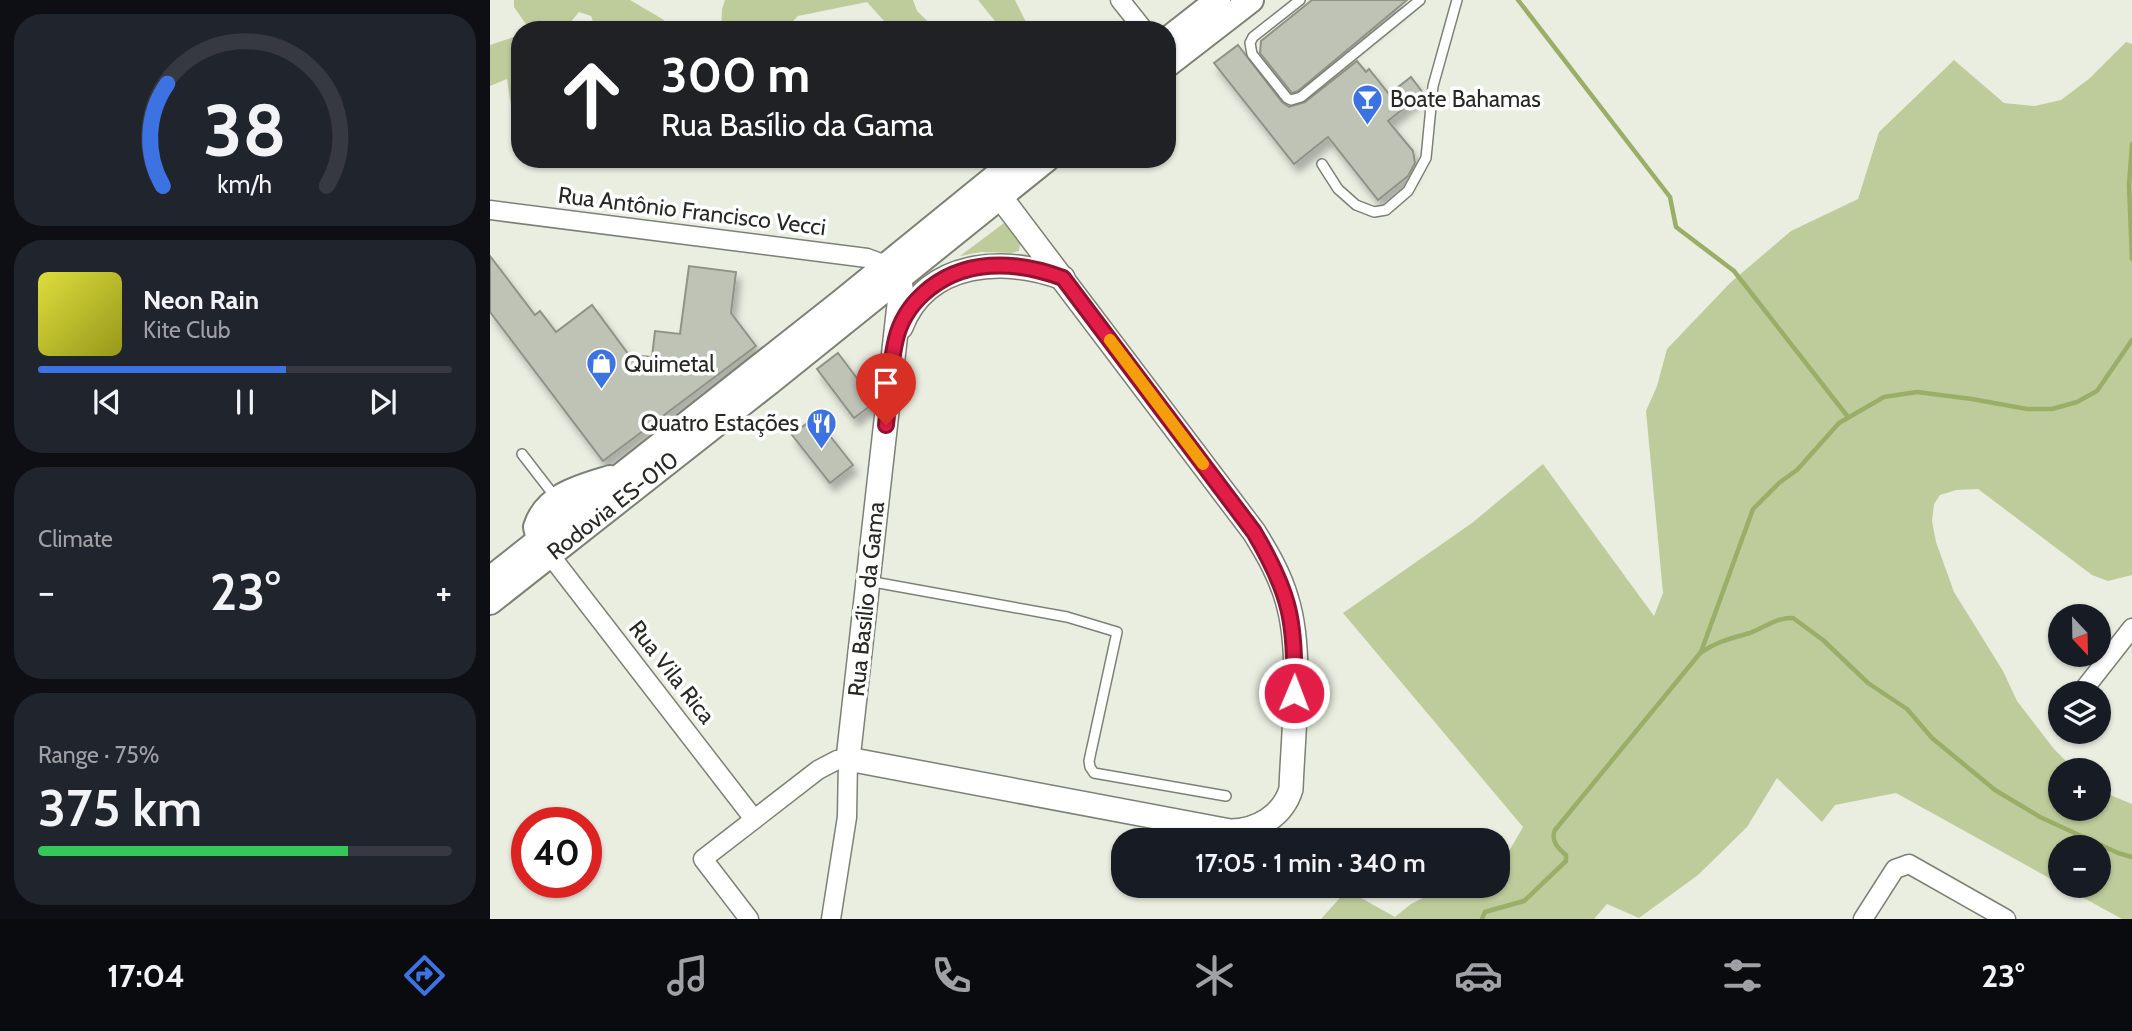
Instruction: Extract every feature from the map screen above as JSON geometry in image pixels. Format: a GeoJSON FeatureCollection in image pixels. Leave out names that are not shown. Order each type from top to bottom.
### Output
{"type":"FeatureCollection","features":[{"type":"Feature","properties":{"kind":"main road"},"geometry":{"type":"LineString","coordinates":[[1176,33],[1218,0]]}},
{"type":"Feature","properties":{"kind":"main road"},"geometry":{"type":"LineString","coordinates":[[1176,58],[1251,0]]}},
{"type":"Feature","properties":{"kind":"main road","name":"Rodovia ES-010"},"geometry":{"type":"LineString","coordinates":[[994,189],[1010,168]]}},
{"type":"Feature","properties":{"kind":"main road","name":"Rodovia ES-010"},"geometry":{"type":"LineString","coordinates":[[490,579],[545,547],[994,189],[1031,168]]}},
{"type":"Feature","properties":{"kind":"main road","name":"Rodovia ES-010"},"geometry":{"type":"LineString","coordinates":[[490,602],[627,472],[892,272]]}},
{"type":"Feature","properties":{"kind":"main road"},"geometry":{"type":"LineString","coordinates":[[545,547],[536,534],[537,522],[548,507],[577,489],[627,472]]}},
{"type":"Feature","properties":{"kind":"street"},"geometry":{"type":"LineString","coordinates":[[1120,0],[1137,21]]}},
{"type":"Feature","properties":{"kind":"street"},"geometry":{"type":"LineString","coordinates":[[750,919],[704,859],[818,770],[837,760],[848,759],[1230,831],[1241,831],[1265,823],[1288,799],[1292,789],[1295,652],[1293,622],[1280,579],[1254,532],[994,189]]}},
{"type":"Feature","properties":{"kind":"street","name":"Rua Antônio Francisco Vecci"},"geometry":{"type":"LineString","coordinates":[[490,210],[867,258],[892,272]]}},
{"type":"Feature","properties":{"kind":"street"},"geometry":{"type":"LineString","coordinates":[[896,338],[903,320],[916,300],[946,277],[962,270],[1016,265],[1063,278]]}},
{"type":"Feature","properties":{"kind":"street","name":"Rua Basílio da Gama"},"geometry":{"type":"LineString","coordinates":[[831,919],[847,817],[848,759],[901,287],[892,272]]}},
{"type":"Feature","properties":{"kind":"street","name":"Rua Vila Rica"},"geometry":{"type":"LineString","coordinates":[[545,547],[754,819]]}},
{"type":"Feature","properties":{"kind":"street"},"geometry":{"type":"LineString","coordinates":[[2090,681],[2132,628]]}},
{"type":"Feature","properties":{"kind":"street"},"geometry":{"type":"LineString","coordinates":[[1863,919],[1895,869],[1909,864],[1917,866],[2006,919]]}},
{"type":"Feature","properties":{"kind":"lane"},"geometry":{"type":"LineString","coordinates":[[1300,0],[1253,37],[1250,43],[1252,54],[1291,100],[1301,97],[1420,0]]}},
{"type":"Feature","properties":{"kind":"lane"},"geometry":{"type":"LineString","coordinates":[[1322,164],[1338,189],[1356,205],[1374,212],[1386,210],[1408,191],[1426,158],[1433,86],[1457,0]]}},
{"type":"Feature","properties":{"kind":"lane"},"geometry":{"type":"LineString","coordinates":[[522,454],[558,499]]}},
{"type":"Feature","properties":{"kind":"lane"},"geometry":{"type":"LineString","coordinates":[[868,581],[1067,617],[1117,632],[1090,768],[1094,773],[1226,796]]}},
{"type":"Feature","properties":{"kind":"green space"},"geometry":{"type":"Polygon","coordinates":[[[514,0],[630,0],[664,21],[593,21],[591,16],[579,12],[572,21],[524,21],[514,7],[514,0]]]}},
{"type":"Feature","properties":{"kind":"green space"},"geometry":{"type":"Polygon","coordinates":[[[725,0],[913,0],[917,11],[928,21],[884,21],[867,2],[798,16],[793,21],[721,21],[725,0]]]}},
{"type":"Feature","properties":{"kind":"green space"},"geometry":{"type":"Polygon","coordinates":[[[978,0],[1015,0],[1026,21],[995,21],[978,0]]]}},
{"type":"Feature","properties":{"kind":"green space"},"geometry":{"type":"Polygon","coordinates":[[[511,38],[511,106],[507,79],[490,86],[490,45],[511,38]]]}},
{"type":"Feature","properties":{"kind":"green space"},"geometry":{"type":"Polygon","coordinates":[[[2126,42],[2132,44],[2132,575],[2108,581],[2092,575],[1978,489],[1956,490],[1940,495],[1934,504],[1932,521],[1936,542],[1954,592],[2003,671],[2017,701],[2048,744],[2063,758],[2048,758],[2048,821],[2111,821],[2111,795],[2132,804],[2132,919],[2122,919],[2084,898],[2111,898],[2111,835],[2048,835],[2048,877],[1896,793],[1835,805],[1822,822],[1777,778],[1747,827],[1698,875],[1639,918],[1607,904],[1594,919],[1321,919],[1340,898],[1361,898],[1395,917],[1423,898],[1510,898],[1510,849],[1523,827],[1343,613],[1472,523],[1543,464],[1654,616],[1663,593],[1646,411],[1657,386],[1667,349],[1730,283],[1791,231],[1858,199],[1879,132],[1954,60],[2004,103],[2035,106],[2061,100],[2090,78],[2126,42]]]}},
{"type":"Feature","properties":{"kind":"green space"},"geometry":{"type":"Polygon","coordinates":[[[1004,223],[1020,244],[1019,251],[981,252],[960,256],[1004,223]]]}},
{"type":"Feature","properties":{"kind":"building"},"geometry":{"type":"Polygon","coordinates":[[[1312,0],[1407,0],[1298,91],[1292,93],[1260,53],[1261,41],[1312,0]]]}},
{"type":"Feature","properties":{"kind":"building"},"geometry":{"type":"Polygon","coordinates":[[[1238,45],[1282,102],[1289,107],[1305,102],[1357,61],[1366,72],[1369,69],[1389,94],[1411,77],[1423,93],[1388,121],[1413,151],[1415,163],[1408,176],[1378,200],[1328,137],[1294,164],[1214,63],[1238,45]]]}},
{"type":"Feature","properties":{"kind":"building"},"geometry":{"type":"Polygon","coordinates":[[[490,256],[535,315],[540,311],[556,332],[592,305],[629,355],[652,357],[655,331],[680,334],[689,266],[736,272],[731,313],[756,346],[603,461],[490,312],[490,256]]]}},
{"type":"Feature","properties":{"kind":"building"},"geometry":{"type":"Polygon","coordinates":[[[838,353],[874,401],[854,418],[817,369],[838,353]]]}},
{"type":"Feature","properties":{"kind":"building"},"geometry":{"type":"Polygon","coordinates":[[[815,417],[853,465],[830,483],[792,435],[815,417]]]}},
{"type":"Feature","properties":{"kind":"waterway"},"geometry":{"type":"LineString","coordinates":[[1518,0],[1670,197],[1676,227],[1734,271],[1848,417]]}},
{"type":"Feature","properties":{"kind":"waterway"},"geometry":{"type":"LineString","coordinates":[[2132,144],[2129,185],[2132,259]]}},
{"type":"Feature","properties":{"kind":"waterway"},"geometry":{"type":"LineString","coordinates":[[1482,919],[1485,912],[1524,901],[1566,861],[1566,855],[1554,841],[1555,830],[1701,652],[1753,509],[1779,483],[1797,470],[1839,423],[1884,397],[1917,392],[2027,409],[2052,409],[2077,402],[2097,391],[2132,340]]}},
{"type":"Feature","properties":{"kind":"waterway"},"geometry":{"type":"LineString","coordinates":[[1702,652],[1719,642],[1750,633],[1776,621],[1793,618],[1823,640],[1868,683],[1907,709],[1932,738],[1995,790],[2040,817],[2132,857]]}},
{"type":"Feature","properties":{"kind":"slow traffic"},"geometry":{"type":"LineString","coordinates":[[1110,340],[1203,464]]}},
{"type":"Feature","properties":{"kind":"place","name":"Boate Bahamas"},"geometry":{"type":"Point","coordinates":[1367,126]}},
{"type":"Feature","properties":{"kind":"place","name":"Quimetal"},"geometry":{"type":"Point","coordinates":[601,391]}},
{"type":"Feature","properties":{"kind":"place","name":"Quatro Estações"},"geometry":{"type":"Point","coordinates":[822,450]}},
{"type":"Feature","properties":{"kind":"route"},"geometry":{"type":"LineString","coordinates":[[886,425],[896,338],[909,310],[929,288],[946,277],[977,266],[1024,266],[1063,278],[1254,532],[1267,554],[1280,579],[1293,622],[1294,693]]}}]}
